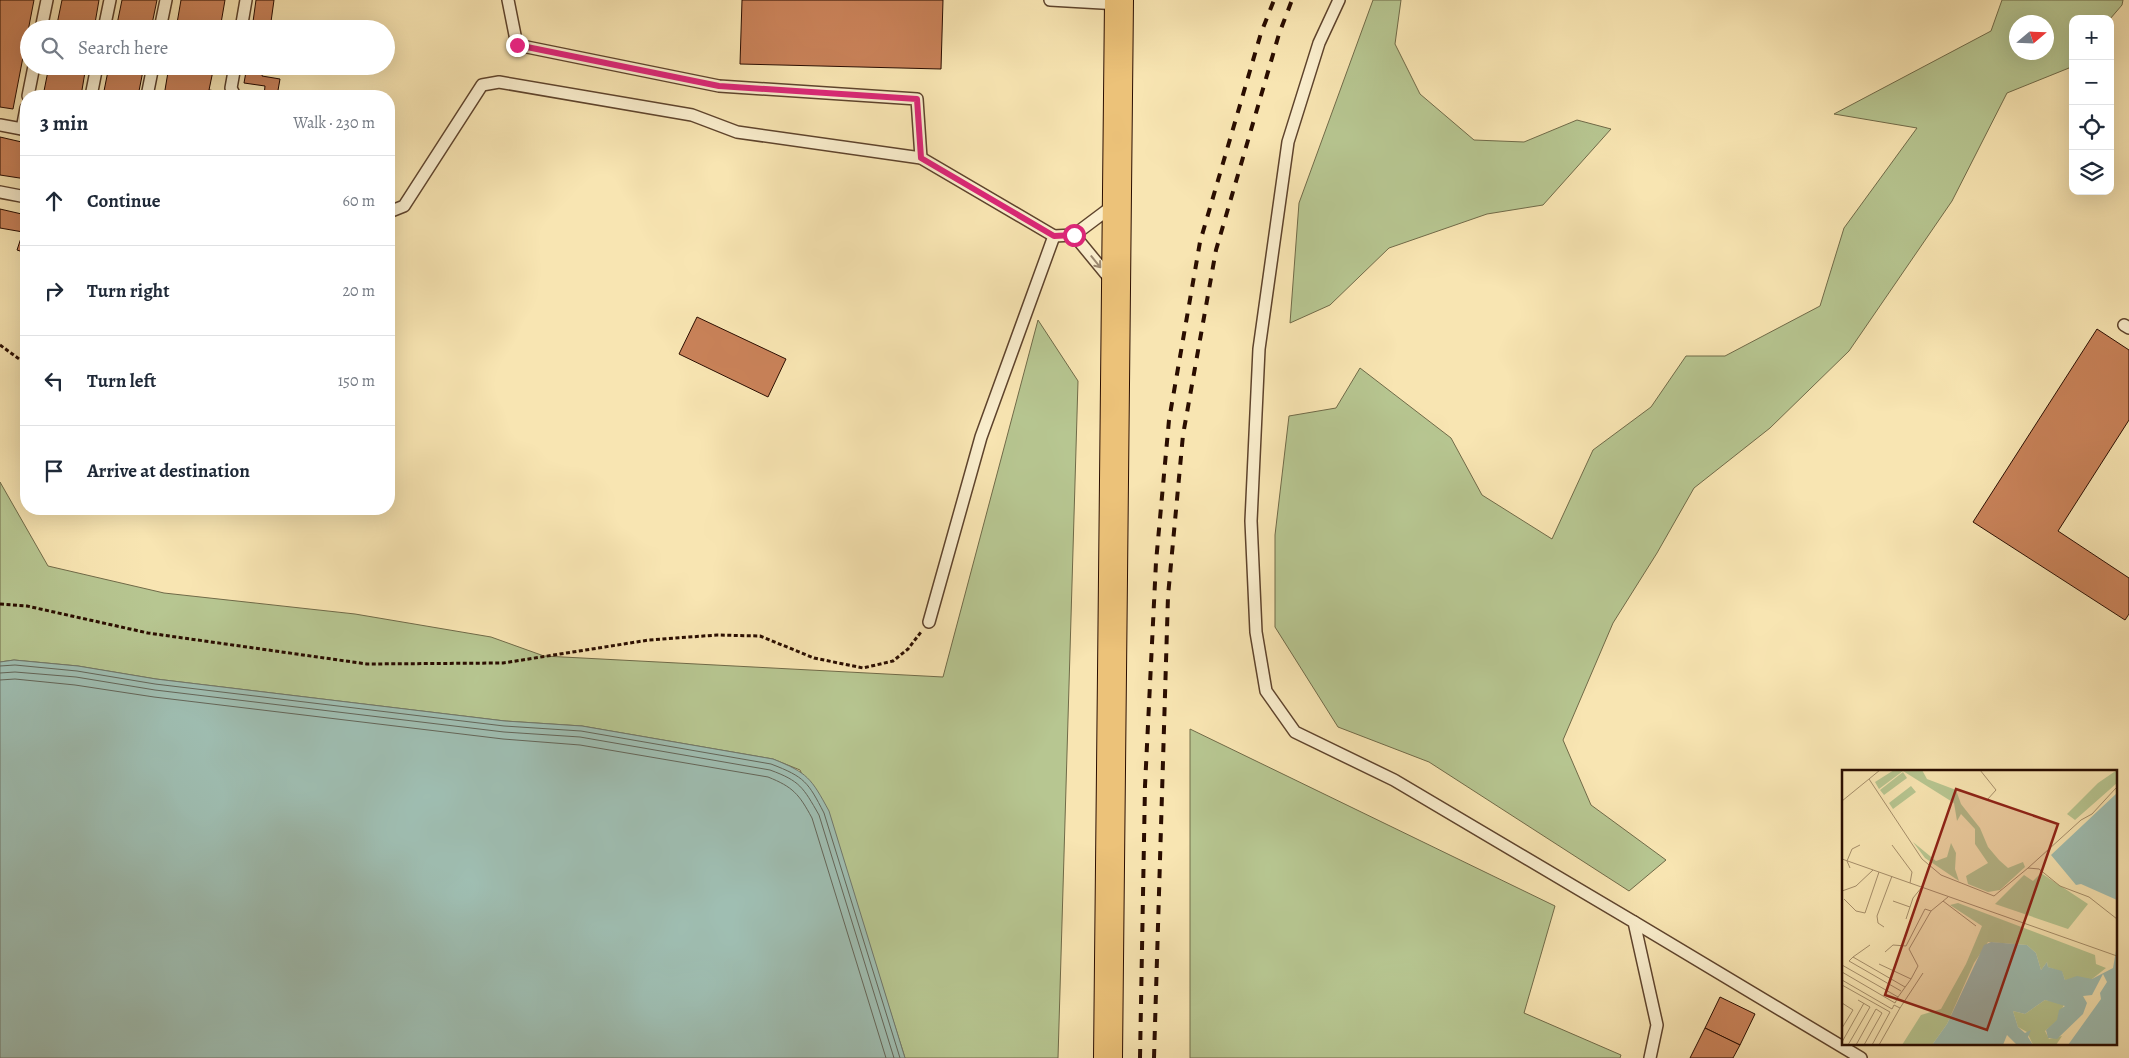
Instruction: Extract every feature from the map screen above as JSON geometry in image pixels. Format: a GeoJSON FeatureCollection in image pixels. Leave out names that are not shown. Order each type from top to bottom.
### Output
{"type":"FeatureCollection","features":[{"type":"Feature","properties":{"kind":"main road"},"geometry":{"type":"LineString","coordinates":[[1108,1058],[1119,2]]}},
{"type":"Feature","properties":{"kind":"lane"},"geometry":{"type":"LineString","coordinates":[[43,20],[47,0]]}},
{"type":"Feature","properties":{"kind":"lane"},"geometry":{"type":"LineString","coordinates":[[106,20],[110,0]]}},
{"type":"Feature","properties":{"kind":"lane"},"geometry":{"type":"LineString","coordinates":[[162,20],[166,0]]}},
{"type":"Feature","properties":{"kind":"lane"},"geometry":{"type":"LineString","coordinates":[[243,20],[246,0]]}},
{"type":"Feature","properties":{"kind":"lane"},"geometry":{"type":"LineString","coordinates":[[508,0],[517,45],[719,86],[917,99],[921,158]]}},
{"type":"Feature","properties":{"kind":"lane"},"geometry":{"type":"LineString","coordinates":[[1050,0],[1119,2]]}},
{"type":"Feature","properties":{"kind":"lane"},"geometry":{"type":"LineString","coordinates":[[1339,0],[1320,43],[1288,142],[1259,349],[1251,521],[1256,632],[1266,691],[1295,732],[1394,780],[1861,1058]]}},
{"type":"Feature","properties":{"kind":"lane"},"geometry":{"type":"LineString","coordinates":[[29,90],[32,75]]}},
{"type":"Feature","properties":{"kind":"lane"},"geometry":{"type":"LineString","coordinates":[[92,90],[95,75]]}},
{"type":"Feature","properties":{"kind":"lane"},"geometry":{"type":"LineString","coordinates":[[148,90],[151,75]]}},
{"type":"Feature","properties":{"kind":"lane"},"geometry":{"type":"LineString","coordinates":[[232,90],[233,75]]}},
{"type":"Feature","properties":{"kind":"lane"},"geometry":{"type":"LineString","coordinates":[[395,210],[404,206],[482,85],[499,82],[692,115],[737,132],[921,158],[1054,236],[1074,235],[1118,203]]}},
{"type":"Feature","properties":{"kind":"lane"},"geometry":{"type":"LineString","coordinates":[[0,125],[20,129]]}},
{"type":"Feature","properties":{"kind":"lane"},"geometry":{"type":"LineString","coordinates":[[0,192],[20,196]]}},
{"type":"Feature","properties":{"kind":"lane"},"geometry":{"type":"LineString","coordinates":[[1074,235],[1117,289]]}},
{"type":"Feature","properties":{"kind":"lane"},"geometry":{"type":"LineString","coordinates":[[929,622],[981,437],[1054,236]]}},
{"type":"Feature","properties":{"kind":"lane"},"geometry":{"type":"LineString","coordinates":[[1634,922],[1657,1025],[1650,1058]]}},
{"type":"Feature","properties":{"kind":"path"},"geometry":{"type":"LineString","coordinates":[[0,345],[20,360]]}},
{"type":"Feature","properties":{"kind":"path"},"geometry":{"type":"LineString","coordinates":[[0,604],[27,606],[148,633],[367,664],[503,663],[649,640],[717,635],[760,636],[814,658],[863,668],[893,661],[908,649],[929,622]]}},
{"type":"Feature","properties":{"kind":"green space"},"geometry":{"type":"Polygon","coordinates":[[[1373,0],[1401,0],[1395,44],[1420,94],[1474,140],[1524,142],[1577,120],[1611,129],[1543,205],[1487,214],[1389,248],[1330,305],[1290,323],[1299,203],[1373,0]]]}},
{"type":"Feature","properties":{"kind":"green space"},"geometry":{"type":"Polygon","coordinates":[[[2002,0],[2123,0],[2122,5],[2113,15],[2069,15],[2069,68],[2007,93],[1952,201],[1849,351],[1770,428],[1694,488],[1657,553],[1613,623],[1563,740],[1591,805],[1666,860],[1629,891],[1429,762],[1338,727],[1275,627],[1275,535],[1289,416],[1336,408],[1360,368],[1451,438],[1482,495],[1552,539],[1593,450],[1651,407],[1686,356],[1725,356],[1820,306],[1844,228],[1917,128],[1834,114],[1991,31],[2002,0]]]}},
{"type":"Feature","properties":{"kind":"green space"},"geometry":{"type":"Polygon","coordinates":[[[1038,320],[1078,381],[1058,1058],[905,1058],[846,871],[800,770],[773,759],[582,726],[505,721],[156,679],[78,666],[14,660],[0,662],[0,482],[48,566],[164,593],[355,614],[491,637],[544,656],[943,677],[1038,320]]]}},
{"type":"Feature","properties":{"kind":"green space"},"geometry":{"type":"Polygon","coordinates":[[[1190,729],[1555,906],[1524,1013],[1621,1055],[1620,1058],[1190,1058],[1190,729]]]}},
{"type":"Feature","properties":{"kind":"water"},"geometry":{"type":"Polygon","coordinates":[[[14,660],[78,666],[156,679],[505,721],[582,726],[773,759],[794,768],[813,784],[829,811],[905,1058],[0,1058],[0,662],[14,660]]]}},
{"type":"Feature","properties":{"kind":"building"},"geometry":{"type":"Polygon","coordinates":[[[0,0],[34,0],[30,20],[20,20],[20,73],[13,109],[0,107],[0,0]]]}},
{"type":"Feature","properties":{"kind":"building"},"geometry":{"type":"Polygon","coordinates":[[[62,0],[99,0],[96,20],[58,20],[62,0]]]}},
{"type":"Feature","properties":{"kind":"building"},"geometry":{"type":"Polygon","coordinates":[[[122,0],[157,0],[153,20],[118,20],[122,0]]]}},
{"type":"Feature","properties":{"kind":"building"},"geometry":{"type":"Polygon","coordinates":[[[181,0],[225,0],[222,20],[178,20],[181,0]]]}},
{"type":"Feature","properties":{"kind":"building"},"geometry":{"type":"Polygon","coordinates":[[[256,0],[274,0],[271,20],[253,20],[256,0]]]}},
{"type":"Feature","properties":{"kind":"building"},"geometry":{"type":"Polygon","coordinates":[[[742,0],[943,0],[941,69],[740,64],[742,0]]]}},
{"type":"Feature","properties":{"kind":"building"},"geometry":{"type":"Polygon","coordinates":[[[47,75],[84,75],[82,90],[44,90],[47,75]]]}},
{"type":"Feature","properties":{"kind":"building"},"geometry":{"type":"Polygon","coordinates":[[[107,75],[142,75],[139,90],[104,90],[107,75]]]}},
{"type":"Feature","properties":{"kind":"building"},"geometry":{"type":"Polygon","coordinates":[[[168,75],[212,75],[209,90],[165,90],[168,75]]]}},
{"type":"Feature","properties":{"kind":"building"},"geometry":{"type":"Polygon","coordinates":[[[245,75],[262,75],[280,79],[278,90],[265,90],[265,86],[244,83],[245,75]]]}},
{"type":"Feature","properties":{"kind":"building"},"geometry":{"type":"Polygon","coordinates":[[[0,137],[20,142],[20,178],[0,175],[0,137]]]}},
{"type":"Feature","properties":{"kind":"building"},"geometry":{"type":"Polygon","coordinates":[[[0,209],[20,214],[20,231],[0,228],[0,209]]]}},
{"type":"Feature","properties":{"kind":"building"},"geometry":{"type":"Polygon","coordinates":[[[697,317],[786,359],[768,397],[679,354],[697,317]]]}},
{"type":"Feature","properties":{"kind":"building"},"geometry":{"type":"Polygon","coordinates":[[[2097,329],[2129,350],[2129,420],[2058,531],[2129,578],[2129,614],[2125,620],[1973,522],[2097,329]]]}},
{"type":"Feature","properties":{"kind":"building"},"geometry":{"type":"Polygon","coordinates":[[[1720,997],[1755,1014],[1740,1045],[1705,1028],[1720,997]]]}},
{"type":"Feature","properties":{"kind":"building"},"geometry":{"type":"Polygon","coordinates":[[[1705,1028],[1740,1045],[1733,1058],[1690,1058],[1705,1028]]]}},
{"type":"Feature","properties":{"kind":"railway"},"geometry":{"type":"LineString","coordinates":[[1140,1058],[1145,786],[1156,562],[1169,420],[1200,242],[1261,33],[1274,0]]}},
{"type":"Feature","properties":{"kind":"railway"},"geometry":{"type":"LineString","coordinates":[[1154,1058],[1168,596],[1183,435],[1216,250],[1279,34],[1292,0]]}},
{"type":"Feature","properties":{"kind":"route"},"geometry":{"type":"LineString","coordinates":[[517,45],[719,86],[917,99],[921,158],[1054,236],[1074,235]]}}]}
